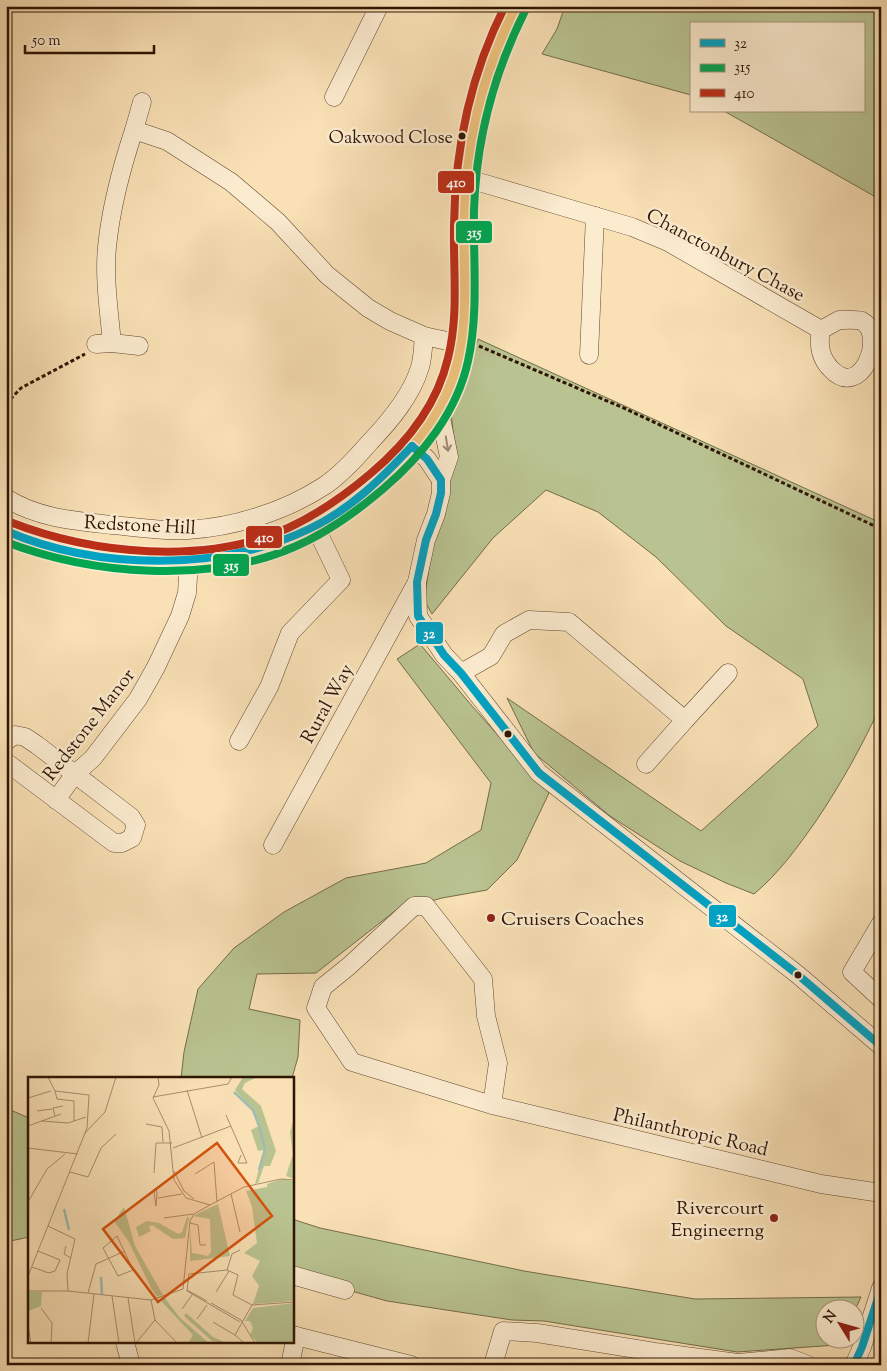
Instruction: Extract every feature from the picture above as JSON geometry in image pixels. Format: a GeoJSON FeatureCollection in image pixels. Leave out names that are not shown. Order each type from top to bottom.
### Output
{"type":"FeatureCollection","features":[{"type":"Feature","properties":{"kind":"main road","name":"Redstone Hill"},"geometry":{"type":"LineString","coordinates":[[6,531],[39,543],[72,551],[139,561],[189,561],[222,558],[273,546],[315,526],[338,513],[363,495],[402,459],[439,408],[470,345],[464,300],[465,178],[476,113],[500,41],[516,6]]}},
{"type":"Feature","properties":{"kind":"street"},"geometry":{"type":"LineString","coordinates":[[334,97],[379,6]]}},
{"type":"Feature","properties":{"kind":"street"},"geometry":{"type":"LineString","coordinates":[[139,346],[104,343],[107,248],[114,198],[142,102]]}},
{"type":"Feature","properties":{"kind":"street"},"geometry":{"type":"LineString","coordinates":[[134,130],[167,141],[231,182],[278,222],[326,275],[350,295],[390,321],[424,336],[470,345]]}},
{"type":"Feature","properties":{"kind":"street","name":"Chanctonbury Chase"},"geometry":{"type":"LineString","coordinates":[[465,178],[632,227],[668,242],[821,330]]}},
{"type":"Feature","properties":{"kind":"street"},"geometry":{"type":"LineString","coordinates":[[589,355],[595,216]]}},
{"type":"Feature","properties":{"kind":"street","name":"Redstone Hill"},"geometry":{"type":"LineString","coordinates":[[6,498],[32,511],[53,517],[149,529],[186,530],[214,527],[239,522],[267,513],[299,500],[325,486],[356,458],[382,430],[406,397],[420,366],[424,336]]}},
{"type":"Feature","properties":{"kind":"street"},"geometry":{"type":"LineString","coordinates":[[439,408],[448,457],[441,480],[441,493],[436,514],[426,540],[417,582],[418,616],[444,655],[461,673],[539,773],[797,974],[881,1046]]}},
{"type":"Feature","properties":{"kind":"street"},"geometry":{"type":"LineString","coordinates":[[412,446],[427,460],[441,480]]}},
{"type":"Feature","properties":{"kind":"street"},"geometry":{"type":"LineString","coordinates":[[240,741],[269,687],[290,633],[297,623],[327,596],[340,580],[315,526]]}},
{"type":"Feature","properties":{"kind":"street","name":"Redstone Manor"},"geometry":{"type":"LineString","coordinates":[[56,800],[74,774],[99,750],[138,699],[156,667],[180,616],[187,593],[189,561]]}},
{"type":"Feature","properties":{"kind":"street","name":"Rural Way"},"geometry":{"type":"LineString","coordinates":[[273,845],[417,582]]}},
{"type":"Feature","properties":{"kind":"street"},"geometry":{"type":"LineString","coordinates":[[461,673],[491,656],[504,634],[529,620],[569,622],[685,720]]}},
{"type":"Feature","properties":{"kind":"street"},"geometry":{"type":"LineString","coordinates":[[646,764],[728,673]]}},
{"type":"Feature","properties":{"kind":"street"},"geometry":{"type":"LineString","coordinates":[[6,741],[16,735],[25,737],[131,817],[136,825],[132,838],[122,843],[114,842],[6,762]]}},
{"type":"Feature","properties":{"kind":"street","name":"Philanthropic Road"},"geometry":{"type":"LineString","coordinates":[[492,1106],[498,1063],[486,1016],[483,979],[426,906],[414,906],[349,966],[323,987],[316,1008],[352,1062],[492,1106],[821,1184],[881,1193]]}},
{"type":"Feature","properties":{"kind":"street"},"geometry":{"type":"LineString","coordinates":[[881,923],[852,972],[881,999]]}},
{"type":"Feature","properties":{"kind":"street"},"geometry":{"type":"LineString","coordinates":[[294,1276],[345,1290]]}},
{"type":"Feature","properties":{"kind":"street"},"geometry":{"type":"LineString","coordinates":[[854,1365],[881,1288]]}},
{"type":"Feature","properties":{"kind":"street"},"geometry":{"type":"LineString","coordinates":[[493,1365],[503,1331],[537,1333],[738,1363],[790,1358],[808,1365]]}},
{"type":"Feature","properties":{"kind":"street"},"geometry":{"type":"LineString","coordinates":[[294,1336],[411,1365]]}},
{"type":"Feature","properties":{"kind":"street"},"geometry":{"type":"LineString","coordinates":[[126,1344],[131,1365]]}},
{"type":"Feature","properties":{"kind":"street"},"geometry":{"type":"LineString","coordinates":[[290,1365],[293,1344]]}},
{"type":"Feature","properties":{"kind":"path"},"geometry":{"type":"LineString","coordinates":[[6,404],[21,388],[104,343]]}},
{"type":"Feature","properties":{"kind":"path"},"geometry":{"type":"LineString","coordinates":[[470,345],[626,409],[881,528]]}},
{"type":"Feature","properties":{"kind":"green space"},"geometry":{"type":"Polygon","coordinates":[[[565,6],[881,6],[881,200],[726,112],[864,112],[864,22],[690,22],[690,95],[542,54],[557,29],[565,6]]]}},
{"type":"Feature","properties":{"kind":"green space"},"geometry":{"type":"Polygon","coordinates":[[[478,339],[881,523],[881,705],[851,764],[816,821],[780,869],[754,894],[680,861],[610,816],[534,753],[507,698],[701,831],[818,726],[803,679],[726,626],[656,557],[598,512],[546,490],[493,538],[432,614],[424,600],[436,525],[455,451],[451,412],[462,377],[478,339]]]}},
{"type":"Feature","properties":{"kind":"green space"},"geometry":{"type":"Polygon","coordinates":[[[420,644],[549,793],[517,860],[487,890],[442,898],[395,911],[316,973],[257,974],[249,1009],[300,1020],[298,1057],[292,1077],[181,1077],[184,1052],[198,989],[234,948],[284,912],[346,878],[426,863],[481,830],[491,783],[397,659],[420,644]]]}},
{"type":"Feature","properties":{"kind":"green space"},"geometry":{"type":"Polygon","coordinates":[[[6,1108],[28,1118],[28,1237],[6,1242],[6,1108]]]}},
{"type":"Feature","properties":{"kind":"green space"},"geometry":{"type":"Polygon","coordinates":[[[294,1220],[320,1228],[524,1271],[695,1299],[861,1297],[814,1298],[814,1347],[737,1352],[544,1321],[512,1320],[387,1301],[294,1270],[294,1220]]]}},
{"type":"Feature","properties":{"kind":"transit line","name":"410"},"geometry":{"type":"LineString","coordinates":[[10,522],[76,542],[112,548],[149,551],[186,551],[222,548],[256,540],[310,517],[350,490],[396,450],[408,437],[428,407],[443,375],[448,358],[454,309],[455,197],[461,141],[482,59],[505,6]]}},
{"type":"Feature","properties":{"kind":"transit line","name":"315"},"geometry":{"type":"LineString","coordinates":[[6,542],[75,562],[150,571],[188,570],[225,566],[261,559],[294,547],[341,521],[383,489],[411,462],[436,432],[447,415],[456,398],[468,361],[473,324],[475,286],[474,210],[478,158],[496,83],[504,58],[525,11]]}},
{"type":"Feature","properties":{"kind":"transit line","name":"32"},"geometry":{"type":"LineString","coordinates":[[412,446],[427,459],[441,480],[441,493],[436,514],[426,540],[417,582],[418,616],[444,655],[461,673],[539,773],[797,974],[881,1046]]}},
{"type":"Feature","properties":{"kind":"transit line","name":"32"},"geometry":{"type":"LineString","coordinates":[[6,531],[41,544],[79,553],[118,559],[158,561],[198,559],[237,553],[274,543],[309,529],[338,513],[365,492],[412,446]]}},
{"type":"Feature","properties":{"kind":"transit line","name":"32"},"geometry":{"type":"LineString","coordinates":[[854,1365],[862,1347],[881,1289]]}},
{"type":"Feature","properties":{"kind":"place","name":"Oakwood Close"},"geometry":{"type":"Point","coordinates":[462,136]}},
{"type":"Feature","properties":{"kind":"place","name":"Cruisers Coaches"},"geometry":{"type":"Point","coordinates":[491,918]}},
{"type":"Feature","properties":{"kind":"place","name":"Rivercourt Engineerng"},"geometry":{"type":"Point","coordinates":[774,1218]}}]}
